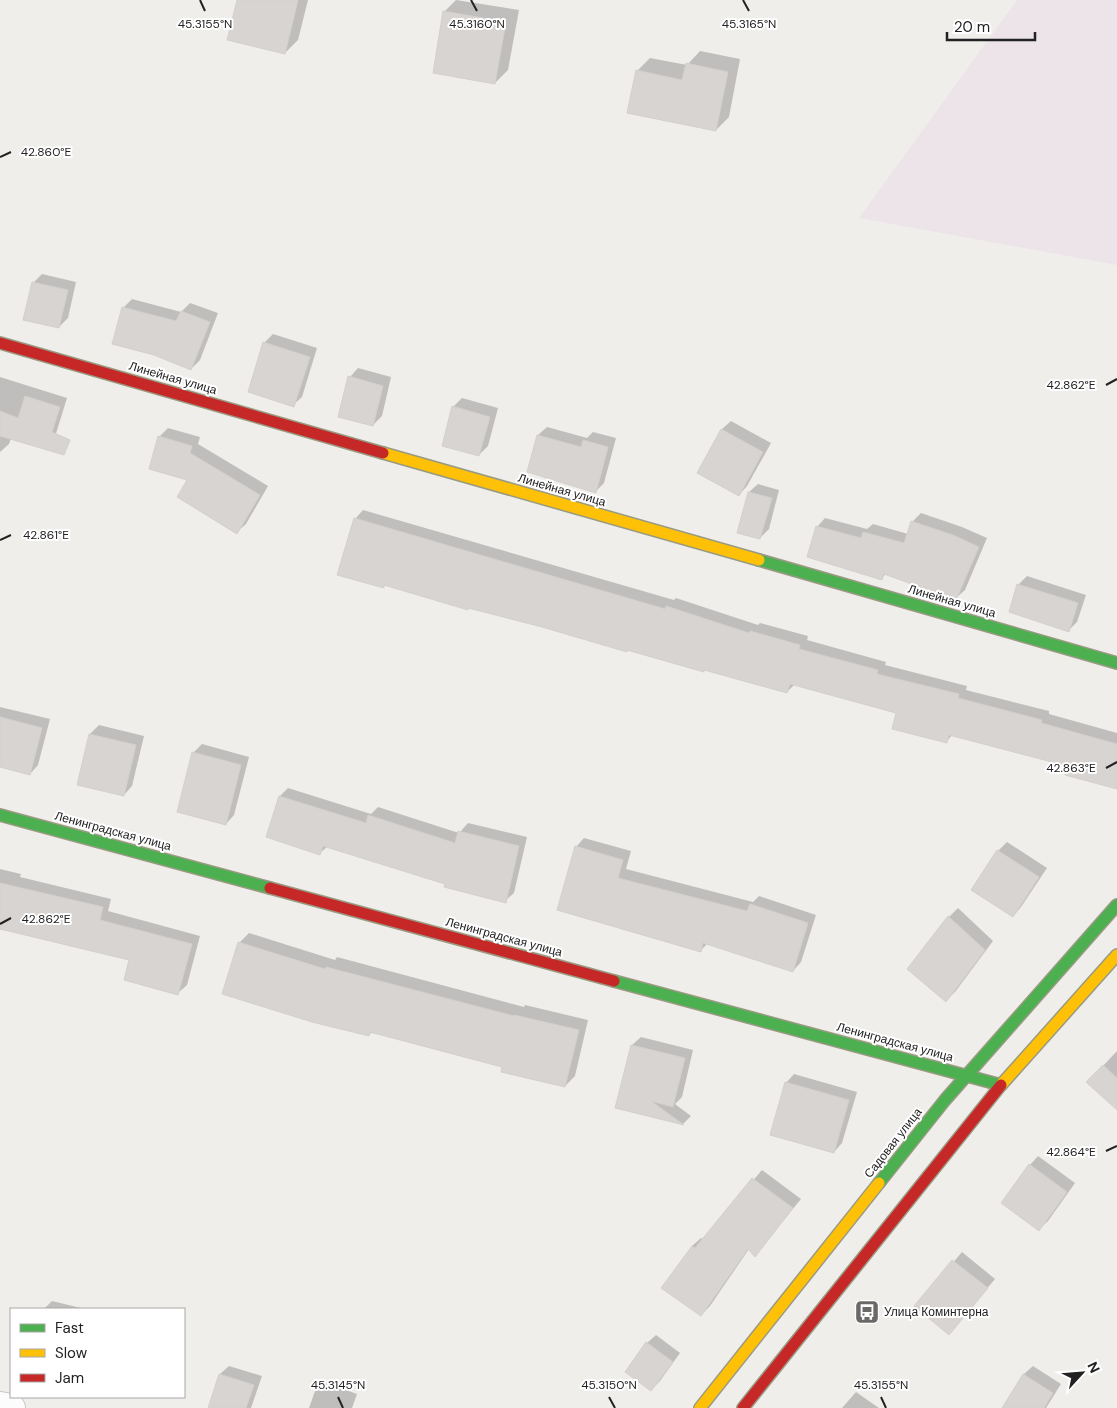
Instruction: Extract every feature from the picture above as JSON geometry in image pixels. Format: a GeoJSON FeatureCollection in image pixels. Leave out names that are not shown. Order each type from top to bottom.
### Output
{"type":"FeatureCollection","features":[{"type":"Feature","properties":{"kind":"street","name":"Линейная улица"},"geometry":{"type":"LineString","coordinates":[[0,342],[1117,663]]}},
{"type":"Feature","properties":{"kind":"street","name":"Ленинградская улица"},"geometry":{"type":"LineString","coordinates":[[0,815],[1001,1085]]}},
{"type":"Feature","properties":{"kind":"street","name":"Садовая улица"},"geometry":{"type":"LineString","coordinates":[[700,1408],[939,1107],[1117,904]]}},
{"type":"Feature","properties":{"kind":"street"},"geometry":{"type":"LineString","coordinates":[[742,1408],[1001,1085],[1117,955]]}},
{"type":"Feature","properties":{"kind":"street"},"geometry":{"type":"LineString","coordinates":[[0,1406],[11,1408]]}},
{"type":"Feature","properties":{"kind":"shaded area"},"geometry":{"type":"Polygon","coordinates":[[[1017,0],[1117,0],[1117,265],[859,218],[1017,0]]]}},
{"type":"Feature","properties":{"kind":"building"},"geometry":{"type":"Polygon","coordinates":[[[237,0],[298,0],[285,54],[227,40],[237,0]]]}},
{"type":"Feature","properties":{"kind":"building"},"geometry":{"type":"Polygon","coordinates":[[[443,11],[506,22],[495,84],[433,73],[443,11]]]}},
{"type":"Feature","properties":{"kind":"building"},"geometry":{"type":"Polygon","coordinates":[[[686,63],[728,72],[716,131],[627,113],[636,70],[682,80],[686,63]]]}},
{"type":"Feature","properties":{"kind":"building"},"geometry":{"type":"Polygon","coordinates":[[[32,282],[68,290],[59,328],[23,320],[32,282]]]}},
{"type":"Feature","properties":{"kind":"building"},"geometry":{"type":"Polygon","coordinates":[[[122,307],[176,321],[181,311],[210,322],[191,370],[154,355],[112,344],[122,307]]]}},
{"type":"Feature","properties":{"kind":"building"},"geometry":{"type":"Polygon","coordinates":[[[263,342],[310,357],[294,407],[248,392],[263,342]]]}},
{"type":"Feature","properties":{"kind":"building"},"geometry":{"type":"Polygon","coordinates":[[[348,376],[383,386],[373,426],[338,417],[348,376]]]}},
{"type":"Feature","properties":{"kind":"building"},"geometry":{"type":"Polygon","coordinates":[[[25,396],[60,407],[52,432],[70,440],[64,455],[0,436],[0,411],[18,418],[25,396]]]}},
{"type":"Feature","properties":{"kind":"building"},"geometry":{"type":"Polygon","coordinates":[[[452,406],[490,417],[479,456],[442,446],[452,406]]]}},
{"type":"Feature","properties":{"kind":"building"},"geometry":{"type":"Polygon","coordinates":[[[721,429],[763,452],[739,496],[697,473],[721,429]]]}},
{"type":"Feature","properties":{"kind":"building"},"geometry":{"type":"Polygon","coordinates":[[[537,435],[581,447],[583,440],[608,447],[596,493],[527,472],[537,435]]]}},
{"type":"Feature","properties":{"kind":"building"},"geometry":{"type":"Polygon","coordinates":[[[158,436],[192,446],[190,453],[260,495],[237,534],[177,497],[187,480],[149,469],[158,436]]]}},
{"type":"Feature","properties":{"kind":"building"},"geometry":{"type":"Polygon","coordinates":[[[748,492],[772,498],[760,539],[737,533],[748,492]]]}},
{"type":"Feature","properties":{"kind":"building"},"geometry":{"type":"Polygon","coordinates":[[[354,518],[665,609],[666,606],[749,633],[750,631],[800,645],[799,649],[878,670],[877,674],[959,694],[958,698],[1042,720],[1041,723],[1117,744],[1117,789],[1065,775],[1067,766],[949,735],[947,743],[892,729],[896,713],[790,684],[787,693],[627,650],[627,652],[542,627],[468,608],[468,610],[384,585],[384,588],[337,575],[354,518]]]}},
{"type":"Feature","properties":{"kind":"building"},"geometry":{"type":"Polygon","coordinates":[[[911,521],[953,535],[979,547],[956,600],[884,574],[882,580],[807,557],[816,526],[861,538],[863,532],[904,543],[911,521]]]}},
{"type":"Feature","properties":{"kind":"building"},"geometry":{"type":"Polygon","coordinates":[[[1017,584],[1078,603],[1069,632],[1009,612],[1017,584]]]}},
{"type":"Feature","properties":{"kind":"building"},"geometry":{"type":"Polygon","coordinates":[[[0,717],[42,728],[30,775],[0,767],[0,717]]]}},
{"type":"Feature","properties":{"kind":"building"},"geometry":{"type":"Polygon","coordinates":[[[89,734],[136,745],[124,796],[77,785],[89,734]]]}},
{"type":"Feature","properties":{"kind":"building"},"geometry":{"type":"Polygon","coordinates":[[[192,752],[241,765],[226,825],[177,812],[192,752]]]}},
{"type":"Feature","properties":{"kind":"building"},"geometry":{"type":"Polygon","coordinates":[[[279,796],[366,823],[368,815],[455,843],[458,831],[519,846],[506,903],[444,887],[445,884],[323,846],[320,855],[266,837],[279,796]]]}},
{"type":"Feature","properties":{"kind":"building"},"geometry":{"type":"Polygon","coordinates":[[[575,846],[623,860],[618,878],[747,911],[750,904],[808,923],[793,972],[703,943],[701,952],[557,910],[575,846]]]}},
{"type":"Feature","properties":{"kind":"building"},"geometry":{"type":"Polygon","coordinates":[[[997,850],[1039,877],[1013,917],[971,890],[997,850]]]}},
{"type":"Feature","properties":{"kind":"building"},"geometry":{"type":"Polygon","coordinates":[[[0,883],[103,907],[100,920],[192,944],[178,995],[124,980],[129,960],[0,929],[0,883]]]}},
{"type":"Feature","properties":{"kind":"building"},"geometry":{"type":"Polygon","coordinates":[[[948,916],[985,950],[946,1002],[907,969],[948,916]]]}},
{"type":"Feature","properties":{"kind":"building"},"geometry":{"type":"Polygon","coordinates":[[[238,942],[325,969],[326,967],[514,1016],[579,1030],[565,1087],[501,1072],[502,1067],[370,1032],[369,1036],[312,1022],[222,994],[238,942]]]}},
{"type":"Feature","properties":{"kind":"building"},"geometry":{"type":"Polygon","coordinates":[[[631,1045],[685,1058],[673,1107],[651,1101],[684,1125],[615,1108],[631,1045]]]}},
{"type":"Feature","properties":{"kind":"building"},"geometry":{"type":"Polygon","coordinates":[[[1103,1065],[1117,1078],[1117,1110],[1086,1082],[1103,1065]]]}},
{"type":"Feature","properties":{"kind":"building"},"geometry":{"type":"Polygon","coordinates":[[[785,1082],[849,1100],[834,1153],[770,1135],[785,1082]]]}},
{"type":"Feature","properties":{"kind":"building"},"geometry":{"type":"Polygon","coordinates":[[[1029,1164],[1067,1192],[1039,1231],[1001,1203],[1029,1164]]]}},
{"type":"Feature","properties":{"kind":"building"},"geometry":{"type":"Polygon","coordinates":[[[752,1178],[793,1208],[755,1257],[748,1249],[701,1316],[661,1288],[692,1246],[695,1248],[752,1178]]]}},
{"type":"Feature","properties":{"kind":"building"},"geometry":{"type":"Polygon","coordinates":[[[952,1260],[988,1288],[949,1335],[914,1306],[952,1260]]]}},
{"type":"Feature","properties":{"kind":"building"},"geometry":{"type":"Polygon","coordinates":[[[646,1342],[673,1362],[651,1391],[625,1372],[646,1342]]]}},
{"type":"Feature","properties":{"kind":"building"},"geometry":{"type":"Polygon","coordinates":[[[219,1374],[254,1385],[246,1408],[208,1408],[219,1374]]]}},
{"type":"Feature","properties":{"kind":"building"},"geometry":{"type":"Polygon","coordinates":[[[1023,1374],[1053,1393],[1044,1408],[1002,1408],[1023,1374]]]}},
{"type":"Feature","properties":{"kind":"traffic: fast"},"geometry":{"type":"LineString","coordinates":[[759,560],[1117,663]]}},
{"type":"Feature","properties":{"kind":"traffic: fast"},"geometry":{"type":"LineString","coordinates":[[0,815],[270,888]]}},
{"type":"Feature","properties":{"kind":"traffic: fast"},"geometry":{"type":"LineString","coordinates":[[879,1183],[945,1100],[1117,905]]}},
{"type":"Feature","properties":{"kind":"traffic: fast"},"geometry":{"type":"LineString","coordinates":[[614,981],[1001,1085]]}},
{"type":"Feature","properties":{"kind":"traffic: slow"},"geometry":{"type":"LineString","coordinates":[[383,453],[759,560]]}},
{"type":"Feature","properties":{"kind":"traffic: slow"},"geometry":{"type":"LineString","coordinates":[[1001,1085],[1117,955]]}},
{"type":"Feature","properties":{"kind":"traffic: slow"},"geometry":{"type":"LineString","coordinates":[[700,1408],[879,1183]]}},
{"type":"Feature","properties":{"kind":"traffic: jam"},"geometry":{"type":"LineString","coordinates":[[0,343],[383,453]]}},
{"type":"Feature","properties":{"kind":"traffic: jam"},"geometry":{"type":"LineString","coordinates":[[270,888],[614,981]]}},
{"type":"Feature","properties":{"kind":"traffic: jam"},"geometry":{"type":"LineString","coordinates":[[743,1408],[1001,1085]]}},
{"type":"Feature","properties":{"kind":"place","name":"Улица Коминтерна"},"geometry":{"type":"Point","coordinates":[867,1312]}}]}
